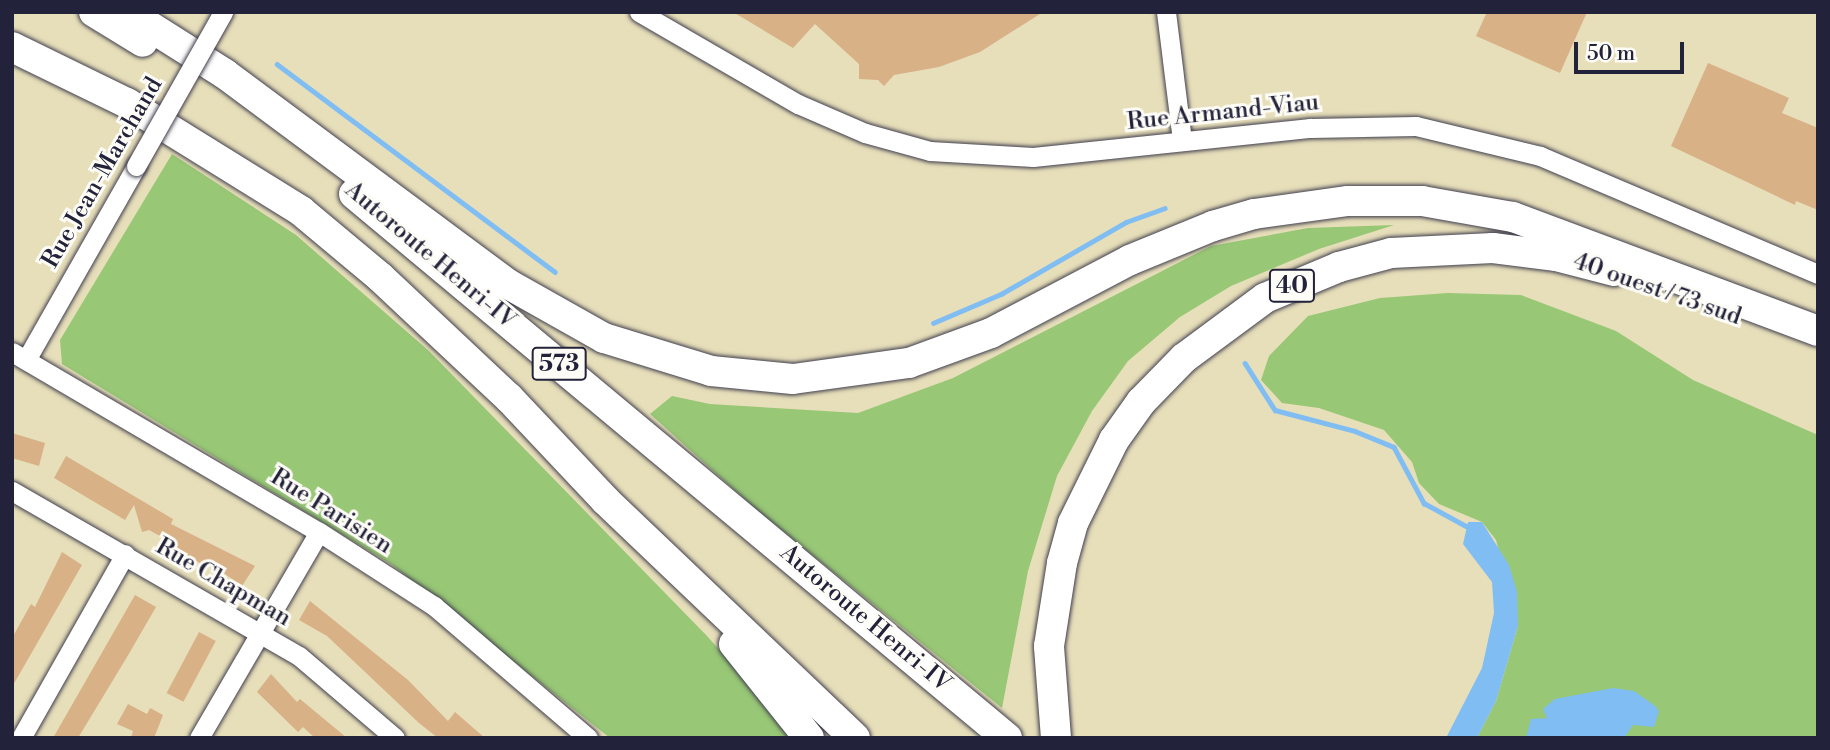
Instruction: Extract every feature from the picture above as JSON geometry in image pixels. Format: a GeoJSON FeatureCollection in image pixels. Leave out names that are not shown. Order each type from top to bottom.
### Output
{"type":"FeatureCollection","features":[{"type":"Feature","properties":{"kind":"highway","name":"Autoroute Henri-IV"},"geometry":{"type":"LineString","coordinates":[[94,12],[211,85],[348,189],[1007,738]]}},
{"type":"Feature","properties":{"kind":"highway"},"geometry":{"type":"LineString","coordinates":[[127,12],[245,89],[508,284],[604,338],[711,371],[793,379],[909,363],[991,333],[1181,238],[1254,214],[1348,201],[1422,201],[1513,217],[1818,331]]}},
{"type":"Feature","properties":{"kind":"highway","name":"Autoroute Henri-IV"},"geometry":{"type":"LineString","coordinates":[[12,47],[127,103],[301,211],[380,277],[509,398],[605,500],[855,738]]}},
{"type":"Feature","properties":{"kind":"highway","name":"40 ouest / 73 sud"},"geometry":{"type":"LineString","coordinates":[[1056,738],[1049,646],[1055,597],[1073,523],[1091,480],[1114,440],[1162,379],[1223,326],[1265,299],[1339,267],[1391,253],[1493,248],[1588,263],[1818,347]]}},
{"type":"Feature","properties":{"kind":"highway"},"geometry":{"type":"LineString","coordinates":[[605,500],[741,652],[809,738]]}},
{"type":"Feature","properties":{"kind":"street","name":"Rue Jean-Marchand"},"geometry":{"type":"LineString","coordinates":[[19,356],[136,166],[223,12]]}},
{"type":"Feature","properties":{"kind":"street","name":"Rue Armand-Viau"},"geometry":{"type":"LineString","coordinates":[[639,12],[798,104],[865,133],[930,151],[1033,157],[1182,141],[1366,126],[1416,126],[1540,156],[1818,274]]}},
{"type":"Feature","properties":{"kind":"street"},"geometry":{"type":"LineString","coordinates":[[1166,12],[1182,141]]}},
{"type":"Feature","properties":{"kind":"street","name":"Rue Parisien"},"geometry":{"type":"LineString","coordinates":[[19,356],[319,532],[434,606],[588,738]]}},
{"type":"Feature","properties":{"kind":"street","name":"Rue Chapman"},"geometry":{"type":"LineString","coordinates":[[12,491],[299,656],[395,738]]}},
{"type":"Feature","properties":{"kind":"street"},"geometry":{"type":"LineString","coordinates":[[199,738],[319,532]]}},
{"type":"Feature","properties":{"kind":"street"},"geometry":{"type":"LineString","coordinates":[[21,738],[125,554]]}},
{"type":"Feature","properties":{"kind":"green space"},"geometry":{"type":"Polygon","coordinates":[[[172,154],[296,235],[429,351],[707,636],[798,738],[610,738],[391,564],[62,364],[60,340],[172,154]]]}},
{"type":"Feature","properties":{"kind":"green space"},"geometry":{"type":"Polygon","coordinates":[[[1394,225],[1319,249],[1231,286],[1180,317],[1128,361],[1092,411],[1057,476],[1028,571],[1002,708],[758,511],[650,414],[672,396],[710,404],[858,413],[953,378],[1211,246],[1308,228],[1394,225]]]}},
{"type":"Feature","properties":{"kind":"green space"},"geometry":{"type":"Polygon","coordinates":[[[1448,293],[1521,295],[1616,331],[1693,380],[1818,435],[1818,738],[1477,738],[1496,701],[1518,626],[1496,540],[1482,522],[1439,504],[1419,483],[1412,462],[1384,430],[1319,408],[1282,403],[1261,380],[1269,356],[1308,316],[1380,298],[1448,293]]]}},
{"type":"Feature","properties":{"kind":"water"},"geometry":{"type":"Polygon","coordinates":[[[1468,522],[1482,522],[1509,565],[1517,592],[1518,626],[1496,701],[1477,738],[1446,738],[1482,668],[1494,613],[1492,582],[1463,544],[1468,522]]]}},
{"type":"Feature","properties":{"kind":"water"},"geometry":{"type":"Polygon","coordinates":[[[1613,688],[1634,691],[1655,706],[1659,711],[1654,727],[1633,725],[1624,738],[1526,738],[1531,719],[1547,718],[1543,709],[1555,699],[1613,688]]]}},
{"type":"Feature","properties":{"kind":"building"},"geometry":{"type":"Polygon","coordinates":[[[733,12],[1043,12],[980,52],[939,67],[894,75],[884,86],[878,80],[859,79],[859,64],[815,24],[793,48],[733,12]]]}},
{"type":"Feature","properties":{"kind":"building"},"geometry":{"type":"Polygon","coordinates":[[[1487,12],[1587,12],[1560,73],[1476,36],[1487,12]]]}},
{"type":"Feature","properties":{"kind":"building"},"geometry":{"type":"Polygon","coordinates":[[[1708,63],[1789,98],[1782,113],[1818,128],[1818,210],[1796,201],[1795,205],[1671,146],[1708,63]]]}},
{"type":"Feature","properties":{"kind":"building"},"geometry":{"type":"Polygon","coordinates":[[[12,433],[45,443],[39,466],[12,458],[12,433]]]}},
{"type":"Feature","properties":{"kind":"building"},"geometry":{"type":"Polygon","coordinates":[[[66,456],[173,519],[171,524],[255,566],[242,586],[211,564],[205,566],[149,530],[142,532],[134,505],[125,520],[54,478],[66,456]]]}},
{"type":"Feature","properties":{"kind":"building"},"geometry":{"type":"Polygon","coordinates":[[[62,552],[82,565],[12,687],[12,638],[31,604],[35,607],[62,552]]]}},
{"type":"Feature","properties":{"kind":"building"},"geometry":{"type":"Polygon","coordinates":[[[135,595],[156,607],[78,738],[53,738],[135,595]]]}},
{"type":"Feature","properties":{"kind":"building"},"geometry":{"type":"Polygon","coordinates":[[[310,601],[408,680],[448,721],[455,712],[485,738],[438,738],[327,636],[299,620],[310,601]]]}},
{"type":"Feature","properties":{"kind":"building"},"geometry":{"type":"Polygon","coordinates":[[[199,632],[216,641],[183,702],[167,693],[199,632]]]}},
{"type":"Feature","properties":{"kind":"building"},"geometry":{"type":"Polygon","coordinates":[[[271,674],[297,702],[300,699],[347,738],[315,738],[303,727],[298,732],[257,692],[271,674]]]}},
{"type":"Feature","properties":{"kind":"building"},"geometry":{"type":"Polygon","coordinates":[[[128,704],[147,714],[150,708],[163,715],[154,738],[131,738],[133,731],[117,724],[128,704]]]}},
{"type":"Feature","properties":{"kind":"waterway"},"geometry":{"type":"LineString","coordinates":[[277,64],[555,272]]}},
{"type":"Feature","properties":{"kind":"waterway"},"geometry":{"type":"LineString","coordinates":[[933,323],[1001,294],[1126,222],[1165,208]]}},
{"type":"Feature","properties":{"kind":"waterway"},"geometry":{"type":"LineString","coordinates":[[1245,363],[1275,410],[1355,431],[1394,447],[1424,503],[1466,526]]}}]}
